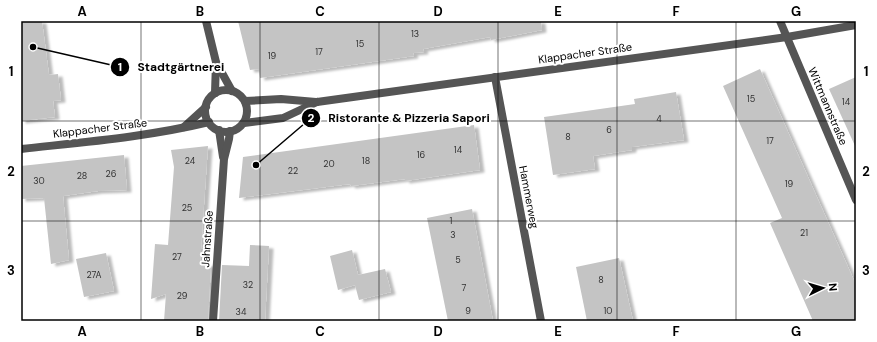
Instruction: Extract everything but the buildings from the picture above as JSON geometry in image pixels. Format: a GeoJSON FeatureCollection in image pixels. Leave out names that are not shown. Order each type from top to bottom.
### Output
{"type":"FeatureCollection","features":[{"type":"Feature","properties":{"kind":"street"},"geometry":{"type":"LineString","coordinates":[[206,21],[216,62],[216,93]]}},
{"type":"Feature","properties":{"kind":"street","name":"Wittmannstraße"},"geometry":{"type":"LineString","coordinates":[[780,21],[856,200]]}},
{"type":"Feature","properties":{"kind":"street","name":"Klappacher Straße"},"geometry":{"type":"LineString","coordinates":[[246,101],[281,99],[317,102],[787,37],[856,25]]}},
{"type":"Feature","properties":{"kind":"street"},"geometry":{"type":"LineString","coordinates":[[216,62],[232,90],[242,96],[246,101],[247,116],[244,123]]}},
{"type":"Feature","properties":{"kind":"street","name":"Hammerweg"},"geometry":{"type":"LineString","coordinates":[[496,77],[541,321]]}},
{"type":"Feature","properties":{"kind":"street"},"geometry":{"type":"LineString","coordinates":[[230,132],[213,127],[208,122],[205,112],[211,97],[216,93],[232,90]]}},
{"type":"Feature","properties":{"kind":"street","name":"Klappacher Straße"},"geometry":{"type":"LineString","coordinates":[[230,132],[240,127],[244,123],[283,118],[317,102]]}},
{"type":"Feature","properties":{"kind":"street"},"geometry":{"type":"LineString","coordinates":[[182,128],[206,107]]}},
{"type":"Feature","properties":{"kind":"street","name":"Klappacher Straße"},"geometry":{"type":"LineString","coordinates":[[21,149],[114,138],[182,128],[208,122]]}},
{"type":"Feature","properties":{"kind":"street","name":"Jahnstraße"},"geometry":{"type":"LineString","coordinates":[[219,130],[224,160]]}},
{"type":"Feature","properties":{"kind":"street","name":"Jahnstraße"},"geometry":{"type":"LineString","coordinates":[[212,321],[224,160],[230,132]]}},
{"type":"Feature","properties":{"kind":"place","name":"Stadtgärtnerei"},"geometry":{"type":"Point","coordinates":[33,47]}},
{"type":"Feature","properties":{"kind":"place","name":"Ristorante & Pizzeria Sapori"},"geometry":{"type":"Point","coordinates":[256,165]}}]}
